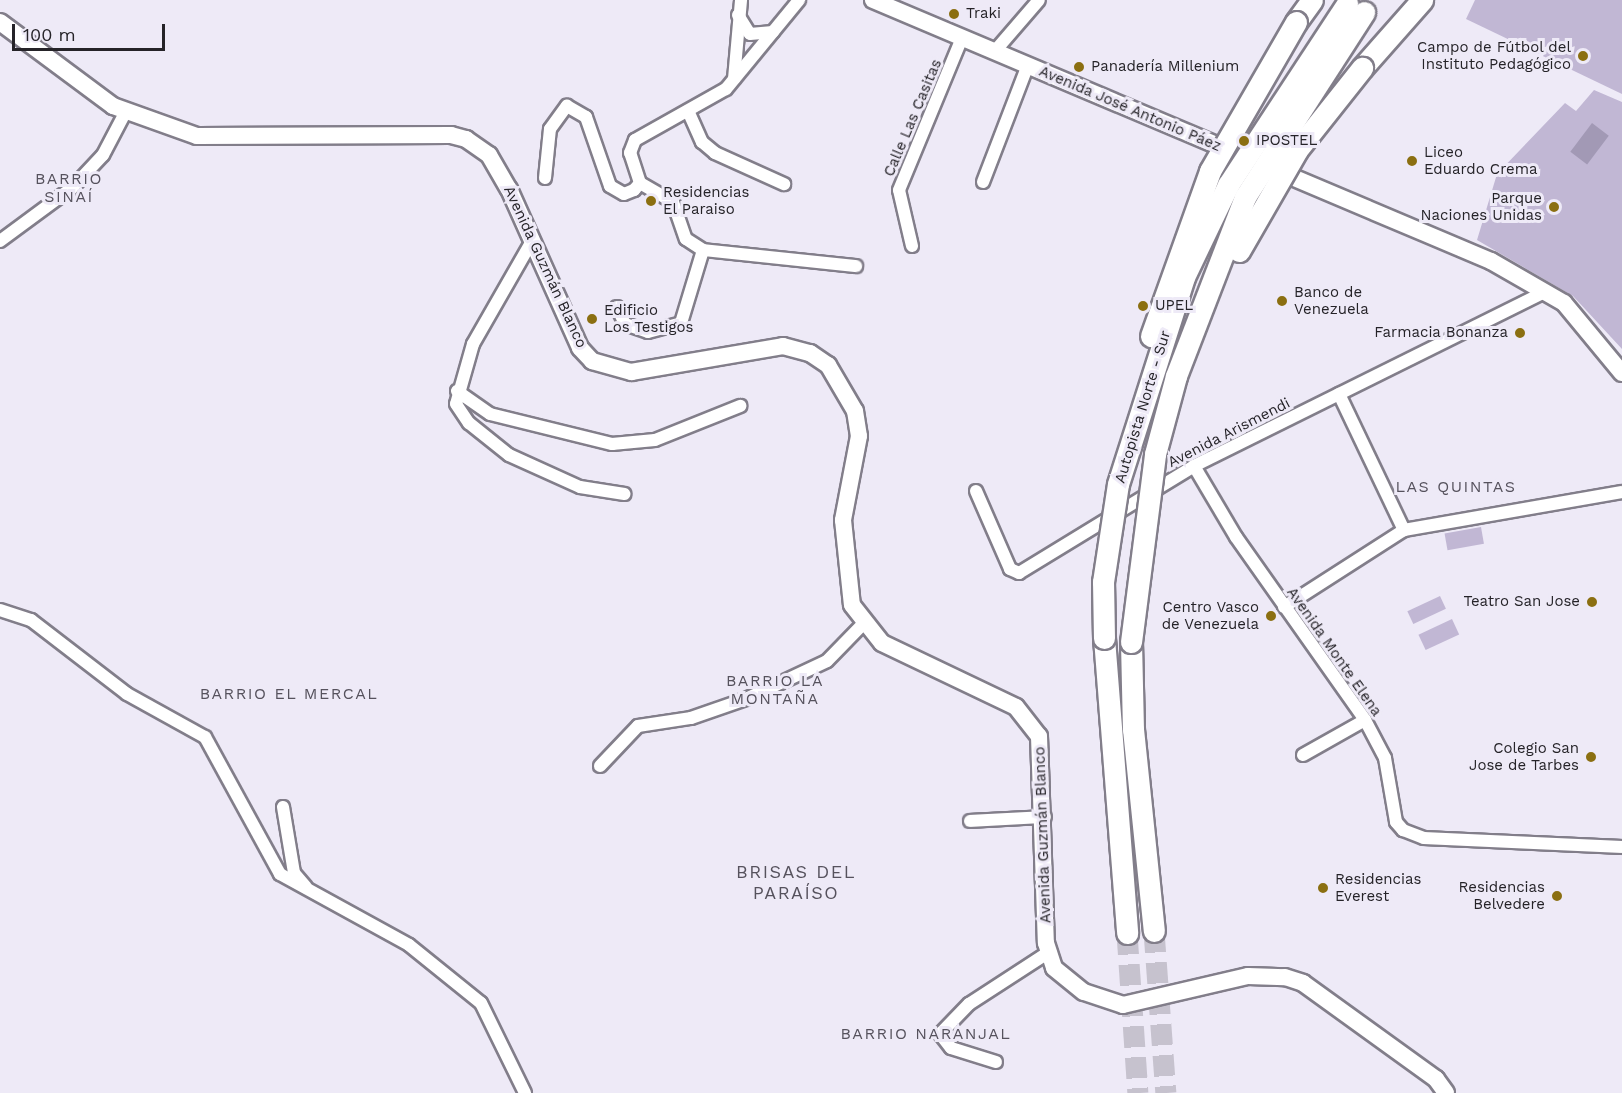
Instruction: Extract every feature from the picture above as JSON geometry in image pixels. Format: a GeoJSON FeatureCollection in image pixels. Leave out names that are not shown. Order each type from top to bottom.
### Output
{"type":"FeatureCollection","features":[{"type":"Feature","properties":{"kind":"highway"},"geometry":{"type":"LineString","coordinates":[[1131,433],[1139,378],[1185,230],[1215,162],[1310,0]]}},
{"type":"Feature","properties":{"kind":"highway","name":"Autopista Norte - Sur"},"geometry":{"type":"LineString","coordinates":[[1127,933],[1104,638],[1109,536],[1131,433],[1184,277],[1228,185],[1349,0]]}},
{"type":"Feature","properties":{"kind":"highway","name":"Autopista Norte - Sur"},"geometry":{"type":"LineString","coordinates":[[1154,931],[1133,729],[1131,642],[1153,465],[1176,376],[1245,197],[1285,127],[1373,0]]}},
{"type":"Feature","properties":{"kind":"highway"},"geometry":{"type":"LineString","coordinates":[[1176,376],[1199,347],[1248,227],[1297,150],[1414,0]]}},
{"type":"Feature","properties":{"kind":"highway"},"geometry":{"type":"LineString","coordinates":[[1362,68],[1422,0]]}},
{"type":"Feature","properties":{"kind":"street"},"geometry":{"type":"LineString","coordinates":[[734,79],[737,14],[741,0]]}},
{"type":"Feature","properties":{"kind":"street"},"geometry":{"type":"LineString","coordinates":[[799,0],[734,79],[689,113],[635,140],[630,153],[640,183],[672,202],[686,239],[703,250],[856,266]]}},
{"type":"Feature","properties":{"kind":"street","name":"Avenida José Antonio Páez"},"geometry":{"type":"LineString","coordinates":[[873,0],[1434,235],[1546,291],[1582,321],[1622,373]]}},
{"type":"Feature","properties":{"kind":"street"},"geometry":{"type":"LineString","coordinates":[[995,51],[1039,0]]}},
{"type":"Feature","properties":{"kind":"street"},"geometry":{"type":"LineString","coordinates":[[737,14],[750,34],[773,32]]}},
{"type":"Feature","properties":{"kind":"street","name":"Avenida Guzmán Blanco"},"geometry":{"type":"LineString","coordinates":[[0,22],[62,72],[126,111],[197,136],[466,139],[497,168],[580,348],[592,362],[631,372],[783,346],[810,353],[828,365],[855,411],[859,436],[843,520],[843,562],[852,605],[863,624],[905,657],[1016,707],[1030,719],[1043,752],[1046,954]]}},
{"type":"Feature","properties":{"kind":"street","name":"Calle Las Casitas"},"geometry":{"type":"LineString","coordinates":[[912,246],[899,190],[962,38]]}},
{"type":"Feature","properties":{"kind":"street"},"geometry":{"type":"LineString","coordinates":[[982,182],[1028,65]]}},
{"type":"Feature","properties":{"kind":"street"},"geometry":{"type":"LineString","coordinates":[[544,178],[550,129],[567,106],[586,117],[610,186],[627,194],[640,183]]}},
{"type":"Feature","properties":{"kind":"street"},"geometry":{"type":"LineString","coordinates":[[0,240],[72,188],[103,155],[126,111]]}},
{"type":"Feature","properties":{"kind":"street"},"geometry":{"type":"LineString","coordinates":[[689,113],[702,142],[715,153],[784,184]]}},
{"type":"Feature","properties":{"kind":"street"},"geometry":{"type":"LineString","coordinates":[[532,241],[476,336],[457,391],[456,404],[469,423],[509,455],[580,487],[624,494]]}},
{"type":"Feature","properties":{"kind":"street"},"geometry":{"type":"LineString","coordinates":[[617,307],[625,324],[648,332],[681,323],[690,302],[703,250]]}},
{"type":"Feature","properties":{"kind":"street","name":"Avenida Arismendi"},"geometry":{"type":"LineString","coordinates":[[976,490],[1010,569],[1019,573],[1194,466],[1546,291]]}},
{"type":"Feature","properties":{"kind":"street"},"geometry":{"type":"LineString","coordinates":[[457,391],[490,414],[612,444],[655,440],[740,406]]}},
{"type":"Feature","properties":{"kind":"street"},"geometry":{"type":"LineString","coordinates":[[1339,394],[1404,530]]}},
{"type":"Feature","properties":{"kind":"street","name":"Avenida Monte Elena"},"geometry":{"type":"LineString","coordinates":[[1194,466],[1284,607],[1365,720],[1385,758],[1396,822],[1403,830],[1424,838],[1622,847]]}},
{"type":"Feature","properties":{"kind":"street"},"geometry":{"type":"LineString","coordinates":[[1284,607],[1404,530],[1622,492]]}},
{"type":"Feature","properties":{"kind":"street"},"geometry":{"type":"LineString","coordinates":[[0,610],[31,620],[127,694],[205,737],[280,874],[334,907],[408,945],[481,1003],[525,1093]]}},
{"type":"Feature","properties":{"kind":"street"},"geometry":{"type":"LineString","coordinates":[[600,766],[638,726],[691,718],[746,699],[827,660],[863,624]]}},
{"type":"Feature","properties":{"kind":"street"},"geometry":{"type":"LineString","coordinates":[[1303,755],[1365,720]]}},
{"type":"Feature","properties":{"kind":"street"},"geometry":{"type":"LineString","coordinates":[[282,807],[297,879],[334,907]]}},
{"type":"Feature","properties":{"kind":"street"},"geometry":{"type":"LineString","coordinates":[[970,822],[1045,817]]}},
{"type":"Feature","properties":{"kind":"street"},"geometry":{"type":"LineString","coordinates":[[996,1062],[951,1048],[940,1034],[969,1004],[1046,954],[1083,992],[1123,1005],[1248,976],[1285,977],[1360,1024],[1436,1079],[1446,1093]]}},
{"type":"Feature","properties":{"kind":"shaded area","name":"Campo de Fútbol del Instituto Pedagógico"},"geometry":{"type":"Polygon","coordinates":[[[1475,0],[1622,0],[1622,94],[1466,19],[1475,0]]]}},
{"type":"Feature","properties":{"kind":"shaded area","name":"Parque Naciones Unidas"},"geometry":{"type":"Polygon","coordinates":[[[1594,90],[1622,102],[1622,349],[1573,296],[1477,240],[1497,174],[1565,103],[1576,111],[1594,90]]]}},
{"type":"Feature","properties":{"kind":"shaded area"},"geometry":{"type":"Polygon","coordinates":[[[1592,123],[1609,136],[1587,164],[1570,152],[1592,123]]]}},
{"type":"Feature","properties":{"kind":"shaded area"},"geometry":{"type":"Polygon","coordinates":[[[1481,527],[1484,544],[1448,550],[1445,533],[1481,527]]]}},
{"type":"Feature","properties":{"kind":"shaded area"},"geometry":{"type":"Polygon","coordinates":[[[1440,596],[1446,609],[1413,624],[1407,611],[1440,596]]]}},
{"type":"Feature","properties":{"kind":"shaded area"},"geometry":{"type":"Polygon","coordinates":[[[1452,619],[1459,634],[1426,650],[1418,635],[1452,619]]]}},
{"type":"Feature","properties":{"kind":"tunnel"},"geometry":{"type":"LineString","coordinates":[[1154,931],[1166,1093]]}},
{"type":"Feature","properties":{"kind":"tunnel"},"geometry":{"type":"LineString","coordinates":[[1127,933],[1138,1093]]}},
{"type":"Feature","properties":{"kind":"place","name":"Traki"},"geometry":{"type":"Point","coordinates":[954,14]}},
{"type":"Feature","properties":{"kind":"place","name":"Campo de Fútbol del Instituto Pedagógico"},"geometry":{"type":"Point","coordinates":[1583,56]}},
{"type":"Feature","properties":{"kind":"place","name":"Panadería Millenium"},"geometry":{"type":"Point","coordinates":[1079,67]}},
{"type":"Feature","properties":{"kind":"place","name":"IPOSTEL"},"geometry":{"type":"Point","coordinates":[1244,141]}},
{"type":"Feature","properties":{"kind":"place","name":"Liceo Eduardo Crema"},"geometry":{"type":"Point","coordinates":[1412,161]}},
{"type":"Feature","properties":{"kind":"place","name":"Residencias El Paraiso"},"geometry":{"type":"Point","coordinates":[651,201]}},
{"type":"Feature","properties":{"kind":"place","name":"Parque Naciones Unidas"},"geometry":{"type":"Point","coordinates":[1554,207]}},
{"type":"Feature","properties":{"kind":"place","name":"Banco de Venezuela"},"geometry":{"type":"Point","coordinates":[1282,301]}},
{"type":"Feature","properties":{"kind":"place","name":"UPEL"},"geometry":{"type":"Point","coordinates":[1143,306]}},
{"type":"Feature","properties":{"kind":"place","name":"Edificio Los Testigos"},"geometry":{"type":"Point","coordinates":[592,319]}},
{"type":"Feature","properties":{"kind":"place","name":"Farmacia Bonanza"},"geometry":{"type":"Point","coordinates":[1520,333]}},
{"type":"Feature","properties":{"kind":"place","name":"Teatro San Jose"},"geometry":{"type":"Point","coordinates":[1592,602]}},
{"type":"Feature","properties":{"kind":"place","name":"Centro Vasco de Venezuela"},"geometry":{"type":"Point","coordinates":[1271,616]}},
{"type":"Feature","properties":{"kind":"place","name":"Colegio San Jose de Tarbes"},"geometry":{"type":"Point","coordinates":[1591,757]}},
{"type":"Feature","properties":{"kind":"place","name":"Residencias Everest"},"geometry":{"type":"Point","coordinates":[1323,888]}},
{"type":"Feature","properties":{"kind":"place","name":"Residencias Belvedere"},"geometry":{"type":"Point","coordinates":[1557,896]}},
{"type":"Feature","properties":{"kind":"district","name":"BARRIO SINAÍ"},"geometry":{"type":"Point","coordinates":[69,188]}},
{"type":"Feature","properties":{"kind":"district","name":"LAS QUINTAS"},"geometry":{"type":"Point","coordinates":[1456,487]}},
{"type":"Feature","properties":{"kind":"district","name":"BARRIO LA MONTAÑA"},"geometry":{"type":"Point","coordinates":[775,690]}},
{"type":"Feature","properties":{"kind":"district","name":"BARRIO EL MERCAL"},"geometry":{"type":"Point","coordinates":[289,694]}},
{"type":"Feature","properties":{"kind":"district","name":"BRISAS DEL PARAÍSO"},"geometry":{"type":"Point","coordinates":[796,883]}},
{"type":"Feature","properties":{"kind":"district","name":"BARRIO NARANJAL"},"geometry":{"type":"Point","coordinates":[926,1034]}}]}
